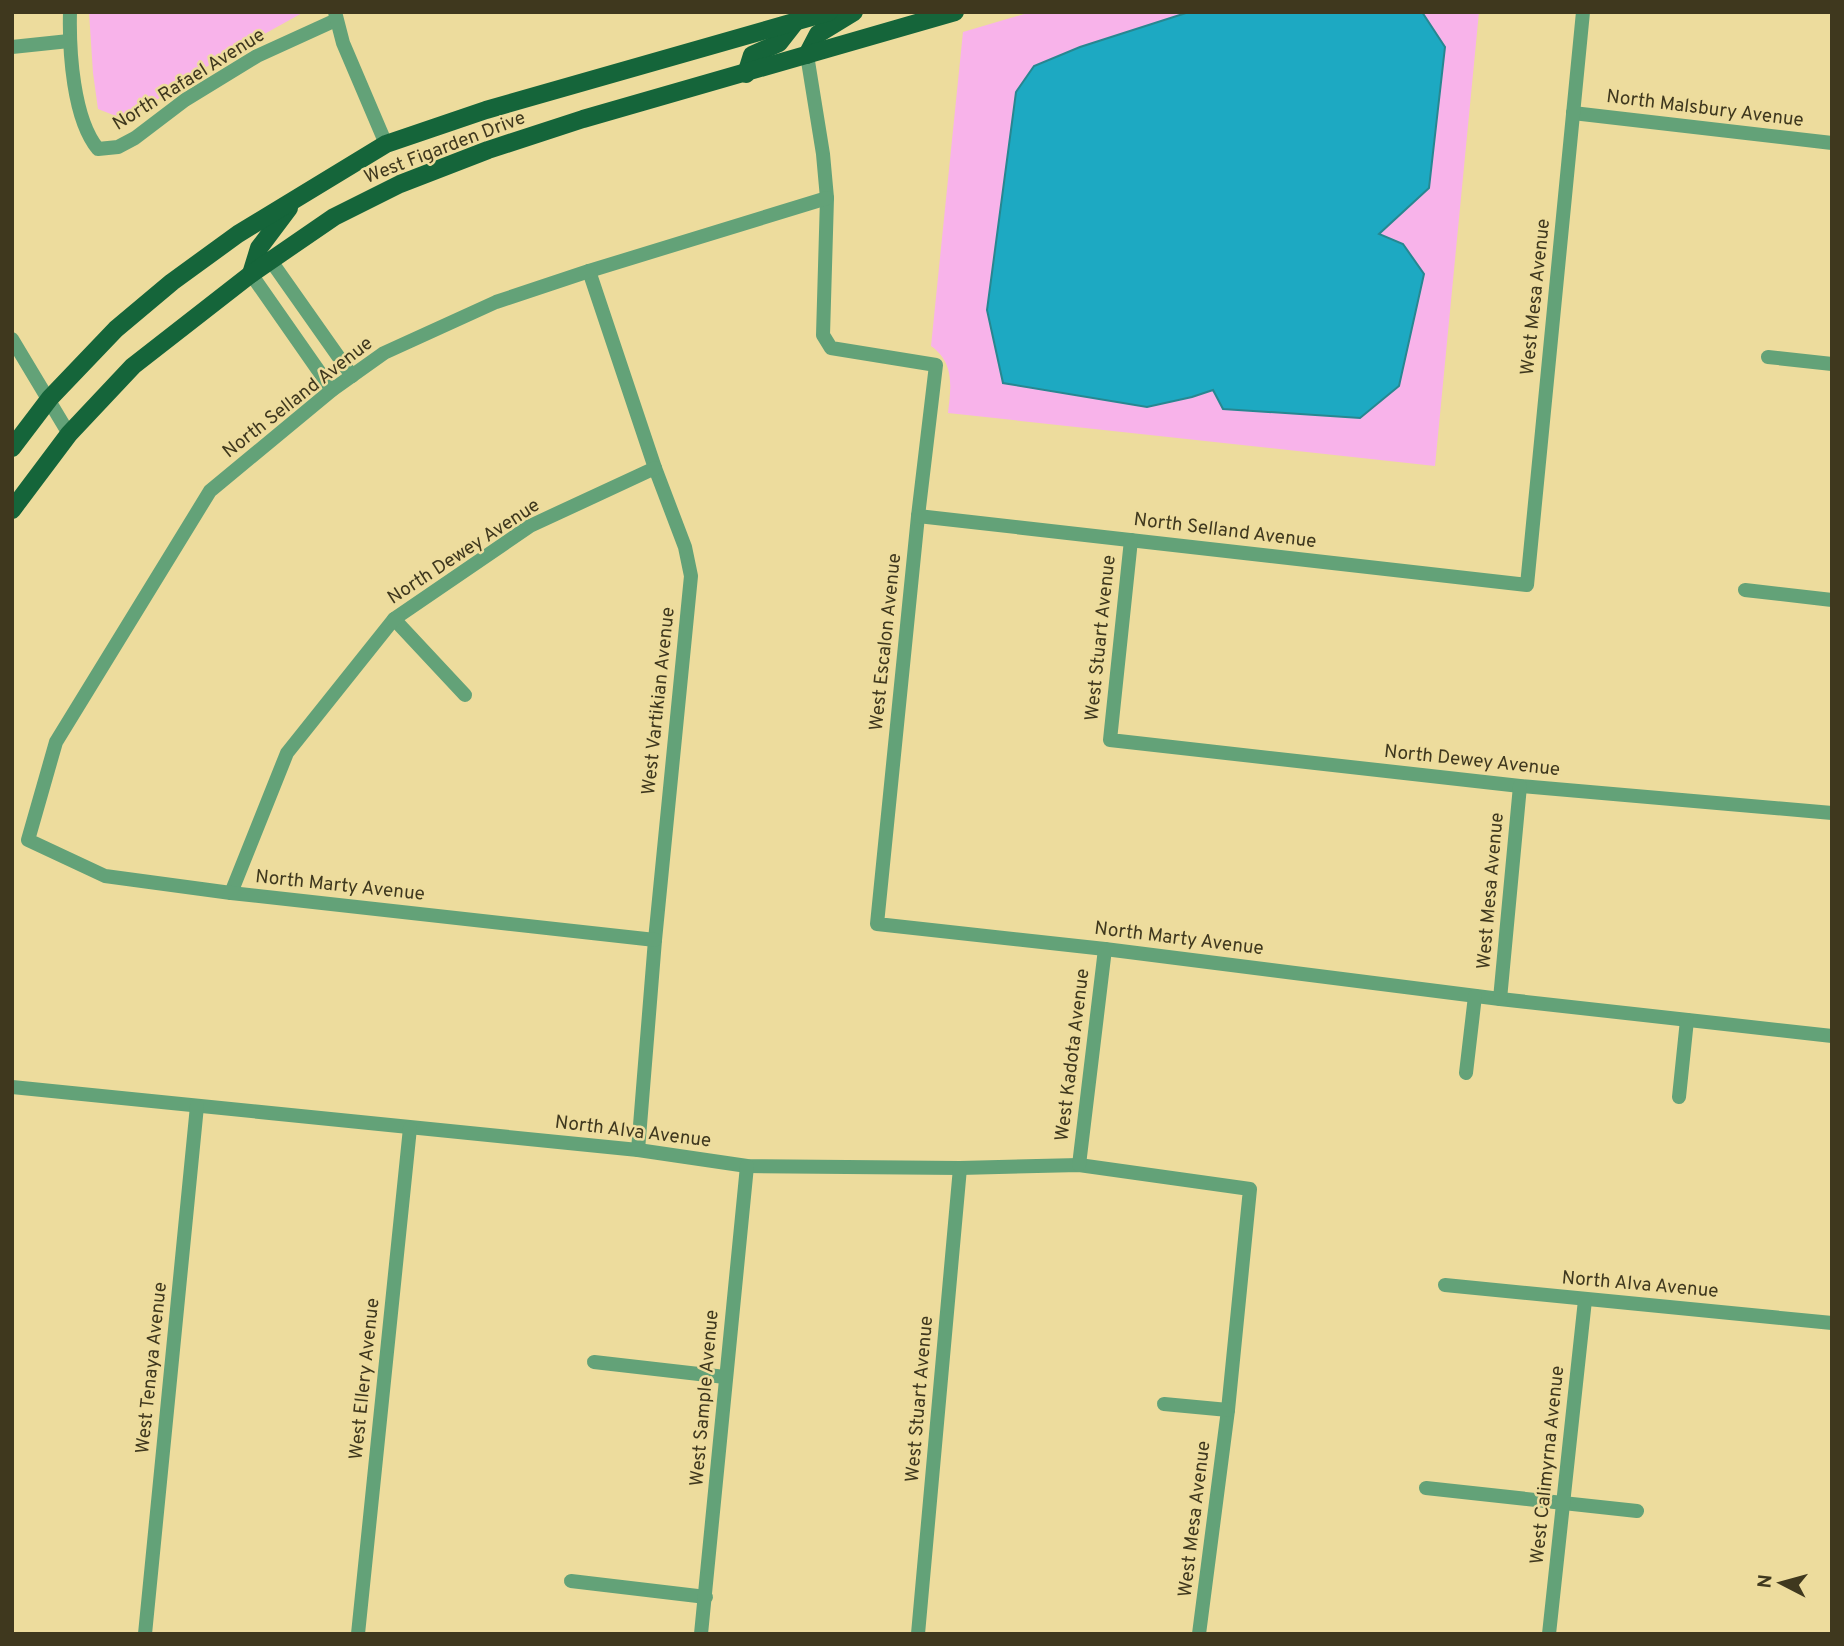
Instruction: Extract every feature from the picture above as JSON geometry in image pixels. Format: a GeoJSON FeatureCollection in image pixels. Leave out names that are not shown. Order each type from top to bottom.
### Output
{"type":"FeatureCollection","features":[{"type":"Feature","properties":{"kind":"main road","name":"West Figarden Drive"},"geometry":{"type":"LineString","coordinates":[[12,448],[50,398],[116,329],[172,282],[238,234],[386,144],[486,110],[796,16],[829,12]]}},
{"type":"Feature","properties":{"kind":"main road"},"geometry":{"type":"LineString","coordinates":[[807,55],[818,34],[854,12]]}},
{"type":"Feature","properties":{"kind":"main road","name":"West Figarden Drive"},"geometry":{"type":"LineString","coordinates":[[12,510],[69,434],[133,366],[251,274],[334,218],[400,184],[488,150],[583,119],[955,12]]}},
{"type":"Feature","properties":{"kind":"main road"},"geometry":{"type":"LineString","coordinates":[[746,74],[752,55],[779,43],[796,16]]}},
{"type":"Feature","properties":{"kind":"main road"},"geometry":{"type":"LineString","coordinates":[[251,274],[259,248],[298,197]]}},
{"type":"Feature","properties":{"kind":"street"},"geometry":{"type":"LineString","coordinates":[[12,47],[69,41],[70,12]]}},
{"type":"Feature","properties":{"kind":"street","name":"West Mesa Avenue"},"geometry":{"type":"LineString","coordinates":[[1527,585],[1583,12]]}},
{"type":"Feature","properties":{"kind":"street"},"geometry":{"type":"LineString","coordinates":[[335,16],[343,43],[386,144]]}},
{"type":"Feature","properties":{"kind":"street","name":"North Rafael Avenue"},"geometry":{"type":"LineString","coordinates":[[69,41],[81,117],[89,138],[98,149],[118,147],[135,138],[185,100],[257,56],[335,16]]}},
{"type":"Feature","properties":{"kind":"street"},"geometry":{"type":"LineString","coordinates":[[807,55],[823,154],[827,198]]}},
{"type":"Feature","properties":{"kind":"street","name":"North Malsbury Avenue"},"geometry":{"type":"LineString","coordinates":[[1573,113],[1832,143]]}},
{"type":"Feature","properties":{"kind":"street","name":"North Selland Avenue"},"geometry":{"type":"LineString","coordinates":[[28,840],[56,742],[210,491],[332,390],[384,354],[496,302],[827,198]]}},
{"type":"Feature","properties":{"kind":"street","name":"West Escalon Avenue"},"geometry":{"type":"LineString","coordinates":[[827,198],[823,335],[831,348],[936,365],[877,923]]}},
{"type":"Feature","properties":{"kind":"street"},"geometry":{"type":"LineString","coordinates":[[271,261],[352,376]]}},
{"type":"Feature","properties":{"kind":"street","name":"West Vartikian Avenue"},"geometry":{"type":"LineString","coordinates":[[589,271],[655,468],[685,548],[691,576],[655,940],[638,1150]]}},
{"type":"Feature","properties":{"kind":"street"},"geometry":{"type":"LineString","coordinates":[[251,274],[332,390]]}},
{"type":"Feature","properties":{"kind":"street"},"geometry":{"type":"LineString","coordinates":[[12,339],[50,398],[69,434]]}},
{"type":"Feature","properties":{"kind":"street"},"geometry":{"type":"LineString","coordinates":[[1768,357],[1832,364]]}},
{"type":"Feature","properties":{"kind":"street","name":"North Dewey Avenue"},"geometry":{"type":"LineString","coordinates":[[231,893],[287,752],[394,619],[530,526],[655,468]]}},
{"type":"Feature","properties":{"kind":"street","name":"North Selland Avenue"},"geometry":{"type":"LineString","coordinates":[[918,516],[1527,585]]}},
{"type":"Feature","properties":{"kind":"street","name":"West Stuart Avenue"},"geometry":{"type":"LineString","coordinates":[[1110,740],[1131,540]]}},
{"type":"Feature","properties":{"kind":"street"},"geometry":{"type":"LineString","coordinates":[[1745,590],[1832,600]]}},
{"type":"Feature","properties":{"kind":"street"},"geometry":{"type":"LineString","coordinates":[[394,619],[465,695]]}},
{"type":"Feature","properties":{"kind":"street","name":"North Dewey Avenue"},"geometry":{"type":"LineString","coordinates":[[1110,740],[1520,786],[1832,813]]}},
{"type":"Feature","properties":{"kind":"street","name":"West Mesa Avenue"},"geometry":{"type":"LineString","coordinates":[[1500,999],[1520,786]]}},
{"type":"Feature","properties":{"kind":"street","name":"North Marty Avenue"},"geometry":{"type":"LineString","coordinates":[[28,840],[104,876],[231,893],[655,940]]}},
{"type":"Feature","properties":{"kind":"street","name":"North Marty Avenue"},"geometry":{"type":"LineString","coordinates":[[877,923],[1500,999],[1832,1036]]}},
{"type":"Feature","properties":{"kind":"street","name":"West Kadota Avenue"},"geometry":{"type":"LineString","coordinates":[[1079,1165],[1105,949]]}},
{"type":"Feature","properties":{"kind":"street"},"geometry":{"type":"LineString","coordinates":[[1466,1073],[1475,996]]}},
{"type":"Feature","properties":{"kind":"street"},"geometry":{"type":"LineString","coordinates":[[1679,1097],[1687,1020]]}},
{"type":"Feature","properties":{"kind":"street","name":"North Alva Avenue"},"geometry":{"type":"LineString","coordinates":[[12,1087],[638,1150],[747,1166],[960,1168],[1079,1165],[1250,1189]]}},
{"type":"Feature","properties":{"kind":"street","name":"West Tenaya Avenue"},"geometry":{"type":"LineString","coordinates":[[145,1634],[197,1106]]}},
{"type":"Feature","properties":{"kind":"street","name":"West Ellery Avenue"},"geometry":{"type":"LineString","coordinates":[[358,1634],[410,1128]]}},
{"type":"Feature","properties":{"kind":"street","name":"West Sample Avenue"},"geometry":{"type":"LineString","coordinates":[[701,1634],[747,1166]]}},
{"type":"Feature","properties":{"kind":"street","name":"West Stuart Avenue"},"geometry":{"type":"LineString","coordinates":[[918,1634],[960,1168]]}},
{"type":"Feature","properties":{"kind":"street","name":"West Mesa Avenue"},"geometry":{"type":"LineString","coordinates":[[1199,1634],[1228,1410],[1250,1189]]}},
{"type":"Feature","properties":{"kind":"street","name":"North Alva Avenue"},"geometry":{"type":"LineString","coordinates":[[1445,1285],[1832,1322]]}},
{"type":"Feature","properties":{"kind":"street","name":"West Calimyrna Avenue"},"geometry":{"type":"LineString","coordinates":[[1549,1634],[1585,1300]]}},
{"type":"Feature","properties":{"kind":"street"},"geometry":{"type":"LineString","coordinates":[[594,1362],[725,1377]]}},
{"type":"Feature","properties":{"kind":"street"},"geometry":{"type":"LineString","coordinates":[[1164,1404],[1228,1410]]}},
{"type":"Feature","properties":{"kind":"street"},"geometry":{"type":"LineString","coordinates":[[1426,1488],[1637,1511]]}},
{"type":"Feature","properties":{"kind":"street"},"geometry":{"type":"LineString","coordinates":[[571,1581],[706,1597]]}},
{"type":"Feature","properties":{"kind":"shaded area"},"geometry":{"type":"Polygon","coordinates":[[[89,12],[304,12],[214,62],[126,120],[98,109],[89,12]]]}},
{"type":"Feature","properties":{"kind":"shaded area"},"geometry":{"type":"Polygon","coordinates":[[[1031,12],[1479,12],[1435,466],[948,413],[948,368],[931,346],[963,32],[1031,12]]]}},
{"type":"Feature","properties":{"kind":"water"},"geometry":{"type":"Polygon","coordinates":[[[1189,12],[1422,12],[1445,47],[1429,188],[1379,234],[1403,244],[1424,274],[1399,386],[1360,418],[1223,409],[1213,390],[1147,407],[1003,383],[987,310],[1016,92],[1034,66],[1080,47],[1189,12]]]}}]}
